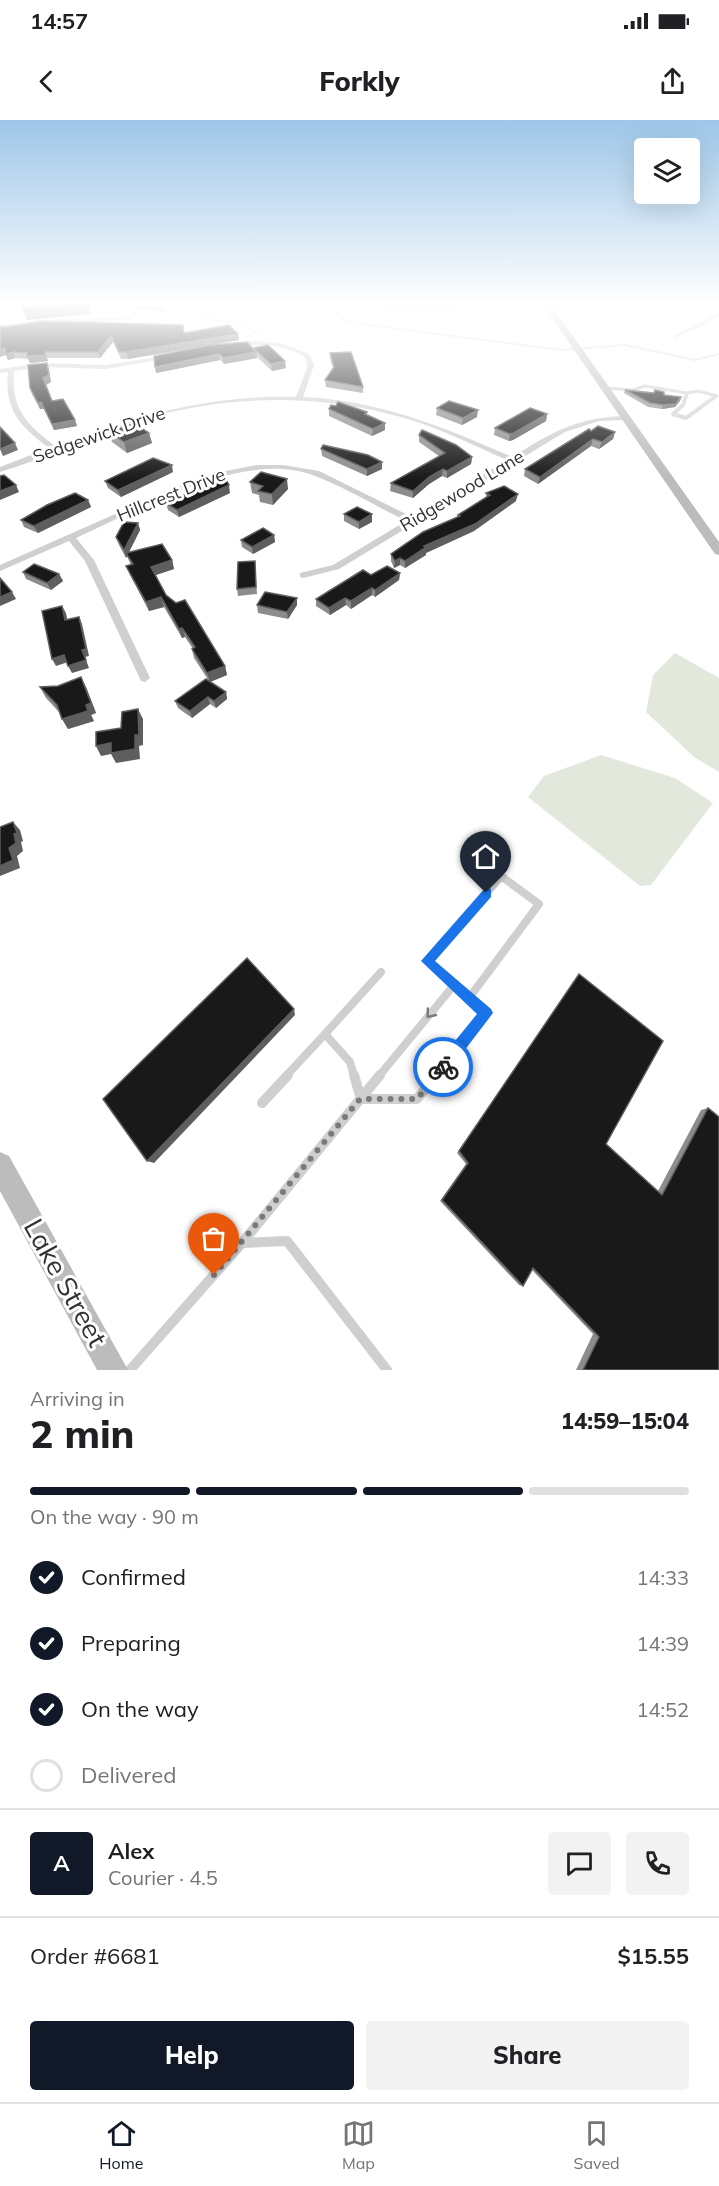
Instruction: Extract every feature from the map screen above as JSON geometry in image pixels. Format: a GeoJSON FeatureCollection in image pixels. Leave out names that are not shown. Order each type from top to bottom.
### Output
{"type":"FeatureCollection","features":[{"type":"Feature","properties":{"kind":"main road"},"geometry":{"type":"LineString","coordinates":[[587,363],[719,551]]}},
{"type":"Feature","properties":{"kind":"main road","name":"Lake Street"},"geometry":{"type":"LineString","coordinates":[[0,1165],[112,1370]]}},
{"type":"Feature","properties":{"kind":"street"},"geometry":{"type":"LineString","coordinates":[[0,371],[42,365],[105,367],[127,363]]}},
{"type":"Feature","properties":{"kind":"street"},"geometry":{"type":"LineString","coordinates":[[300,399],[310,363]]}},
{"type":"Feature","properties":{"kind":"street"},"geometry":{"type":"LineString","coordinates":[[11,369],[10,396],[17,414],[34,433],[55,449]]}},
{"type":"Feature","properties":{"kind":"street","name":"Sedgewick Drive"},"geometry":{"type":"LineString","coordinates":[[0,470],[124,423],[178,409],[247,399],[300,399],[356,404],[398,414],[513,460]]}},
{"type":"Feature","properties":{"kind":"street","name":"Ridgewood Lane"},"geometry":{"type":"LineString","coordinates":[[303,575],[336,567],[569,427],[599,419],[624,418]]}},
{"type":"Feature","properties":{"kind":"street","name":"Hillcrest Drive"},"geometry":{"type":"LineString","coordinates":[[0,568],[204,477],[256,466],[284,467],[316,473],[412,521]]}},
{"type":"Feature","properties":{"kind":"street"},"geometry":{"type":"LineString","coordinates":[[71,537],[89,560],[145,678]]}},
{"type":"Feature","properties":{"kind":"lane"},"geometry":{"type":"LineString","coordinates":[[604,388],[633,390],[645,386],[687,393],[698,391],[717,396],[686,418],[673,414],[683,405],[687,393]]}},
{"type":"Feature","properties":{"kind":"lane"},"geometry":{"type":"LineString","coordinates":[[360,1099],[417,1099],[486,1013],[427,961],[501,876],[539,904],[469,998]]}},
{"type":"Feature","properties":{"kind":"lane"},"geometry":{"type":"LineString","coordinates":[[262,1103],[381,972]]}},
{"type":"Feature","properties":{"kind":"lane"},"geometry":{"type":"LineString","coordinates":[[130,1370],[242,1243],[454,985]]}},
{"type":"Feature","properties":{"kind":"lane"},"geometry":{"type":"LineString","coordinates":[[325,1034],[350,1062],[360,1099]]}},
{"type":"Feature","properties":{"kind":"lane"},"geometry":{"type":"LineString","coordinates":[[242,1243],[287,1241],[387,1370]]}},
{"type":"Feature","properties":{"kind":"shaded area"},"geometry":{"type":"Polygon","coordinates":[[[675,653],[719,678],[719,772],[694,757],[646,712],[653,675],[675,653]]]}},
{"type":"Feature","properties":{"kind":"shaded area"},"geometry":{"type":"Polygon","coordinates":[[[601,755],[675,778],[713,803],[651,885],[640,886],[528,797],[544,776],[601,755]]]}},
{"type":"Feature","properties":{"kind":"building"},"geometry":{"type":"Polygon","coordinates":[[[47,363],[49,375],[43,378],[52,401],[63,399],[75,420],[52,424],[41,402],[38,403],[30,388],[28,365],[47,363]]]}},
{"type":"Feature","properties":{"kind":"building"},"geometry":{"type":"Polygon","coordinates":[[[155,363],[173,363],[155,367],[155,363]]]}},
{"type":"Feature","properties":{"kind":"building"},"geometry":{"type":"Polygon","coordinates":[[[333,363],[355,363],[363,387],[325,380],[334,367],[333,363]]]}},
{"type":"Feature","properties":{"kind":"building"},"geometry":{"type":"Polygon","coordinates":[[[625,390],[654,393],[655,390],[664,392],[664,395],[681,397],[676,404],[663,405],[650,403],[625,390]]]}},
{"type":"Feature","properties":{"kind":"building"},"geometry":{"type":"Polygon","coordinates":[[[449,401],[478,410],[463,418],[437,408],[449,401]]]}},
{"type":"Feature","properties":{"kind":"building"},"geometry":{"type":"Polygon","coordinates":[[[338,402],[367,412],[365,414],[385,423],[373,429],[329,409],[331,405],[336,406],[338,402]]]}},
{"type":"Feature","properties":{"kind":"building"},"geometry":{"type":"Polygon","coordinates":[[[530,408],[547,414],[514,433],[510,434],[495,428],[530,408]]]}},
{"type":"Feature","properties":{"kind":"building"},"geometry":{"type":"Polygon","coordinates":[[[134,423],[149,433],[124,442],[109,432],[134,423]]]}},
{"type":"Feature","properties":{"kind":"building"},"geometry":{"type":"Polygon","coordinates":[[[598,426],[615,432],[602,442],[593,439],[540,477],[525,469],[589,429],[591,431],[598,426]]]}},
{"type":"Feature","properties":{"kind":"building"},"geometry":{"type":"Polygon","coordinates":[[[0,427],[15,443],[0,449],[0,427]]]}},
{"type":"Feature","properties":{"kind":"building"},"geometry":{"type":"Polygon","coordinates":[[[422,430],[456,445],[472,457],[447,471],[443,469],[429,477],[413,491],[391,483],[445,453],[419,435],[422,430]]]}},
{"type":"Feature","properties":{"kind":"building"},"geometry":{"type":"Polygon","coordinates":[[[323,445],[368,455],[382,462],[367,469],[321,449],[323,445]]]}},
{"type":"Feature","properties":{"kind":"building"},"geometry":{"type":"Polygon","coordinates":[[[153,458],[172,465],[118,490],[105,481],[153,458]]]}},
{"type":"Feature","properties":{"kind":"building"},"geometry":{"type":"Polygon","coordinates":[[[261,472],[287,479],[272,494],[258,491],[263,486],[250,482],[261,472]]]}},
{"type":"Feature","properties":{"kind":"building"},"geometry":{"type":"Polygon","coordinates":[[[4,475],[16,485],[0,491],[0,476],[4,475]]]}},
{"type":"Feature","properties":{"kind":"building"},"geometry":{"type":"Polygon","coordinates":[[[224,476],[229,485],[177,510],[166,503],[224,476]]]}},
{"type":"Feature","properties":{"kind":"building"},"geometry":{"type":"Polygon","coordinates":[[[504,486],[518,494],[475,524],[424,546],[426,547],[405,561],[400,558],[395,561],[391,554],[423,532],[460,516],[458,515],[490,495],[486,493],[504,486]]]}},
{"type":"Feature","properties":{"kind":"building"},"geometry":{"type":"Polygon","coordinates":[[[75,493],[88,500],[34,526],[21,520],[47,505],[75,493]]]}},
{"type":"Feature","properties":{"kind":"building"},"geometry":{"type":"Polygon","coordinates":[[[357,507],[372,514],[359,522],[344,514],[357,507]]]}},
{"type":"Feature","properties":{"kind":"building"},"geometry":{"type":"Polygon","coordinates":[[[124,522],[138,523],[124,550],[116,537],[124,522]]]}},
{"type":"Feature","properties":{"kind":"building"},"geometry":{"type":"Polygon","coordinates":[[[263,528],[274,535],[252,547],[241,540],[263,528]]]}},
{"type":"Feature","properties":{"kind":"building"},"geometry":{"type":"Polygon","coordinates":[[[162,544],[172,560],[151,567],[166,595],[176,603],[185,600],[225,666],[207,673],[192,649],[195,647],[182,628],[179,629],[161,597],[146,602],[126,566],[133,564],[126,553],[162,544]]]}},
{"type":"Feature","properties":{"kind":"building"},"geometry":{"type":"Polygon","coordinates":[[[255,561],[256,587],[237,589],[238,562],[255,561]]]}},
{"type":"Feature","properties":{"kind":"building"},"geometry":{"type":"Polygon","coordinates":[[[34,564],[59,574],[47,583],[23,572],[34,564]]]}},
{"type":"Feature","properties":{"kind":"building"},"geometry":{"type":"Polygon","coordinates":[[[387,566],[400,573],[375,590],[372,588],[351,601],[345,598],[329,608],[316,599],[363,570],[371,575],[387,566]]]}},
{"type":"Feature","properties":{"kind":"building"},"geometry":{"type":"Polygon","coordinates":[[[0,578],[12,592],[0,597],[0,578]]]}},
{"type":"Feature","properties":{"kind":"building"},"geometry":{"type":"Polygon","coordinates":[[[265,592],[297,598],[287,612],[257,605],[265,592]]]}},
{"type":"Feature","properties":{"kind":"building"},"geometry":{"type":"Polygon","coordinates":[[[62,606],[65,620],[79,617],[86,649],[82,650],[86,660],[68,666],[64,655],[52,659],[42,611],[62,606]]]}},
{"type":"Feature","properties":{"kind":"building"},"geometry":{"type":"Polygon","coordinates":[[[81,677],[91,703],[86,705],[88,711],[62,719],[57,705],[40,687],[58,686],[81,677]]]}},
{"type":"Feature","properties":{"kind":"building"},"geometry":{"type":"Polygon","coordinates":[[[206,679],[226,692],[214,701],[208,697],[190,711],[175,701],[206,679]]]}},
{"type":"Feature","properties":{"kind":"building"},"geometry":{"type":"Polygon","coordinates":[[[138,709],[139,735],[135,735],[135,749],[111,753],[111,743],[96,746],[96,732],[121,728],[122,712],[138,709]]]}},
{"type":"Feature","properties":{"kind":"building"},"geometry":{"type":"Polygon","coordinates":[[[13,822],[17,833],[14,834],[16,843],[9,848],[13,860],[0,866],[0,827],[13,822]]]}},
{"type":"Feature","properties":{"kind":"building"},"geometry":{"type":"Polygon","coordinates":[[[247,958],[294,1009],[147,1161],[103,1099],[247,958]]]}},
{"type":"Feature","properties":{"kind":"building"},"geometry":{"type":"Polygon","coordinates":[[[579,974],[663,1041],[606,1144],[662,1195],[708,1108],[719,1117],[719,1370],[583,1370],[599,1337],[533,1268],[523,1286],[442,1200],[468,1163],[459,1151],[579,974]]]}},
{"type":"Feature","properties":{"kind":"way so far"},"geometry":{"type":"LineString","coordinates":[[214,1275],[360,1099],[417,1099],[443,1067]]}},
{"type":"Feature","properties":{"kind":"route"},"geometry":{"type":"LineString","coordinates":[[443,1067],[486,1013],[427,961],[486,893]]}}]}
